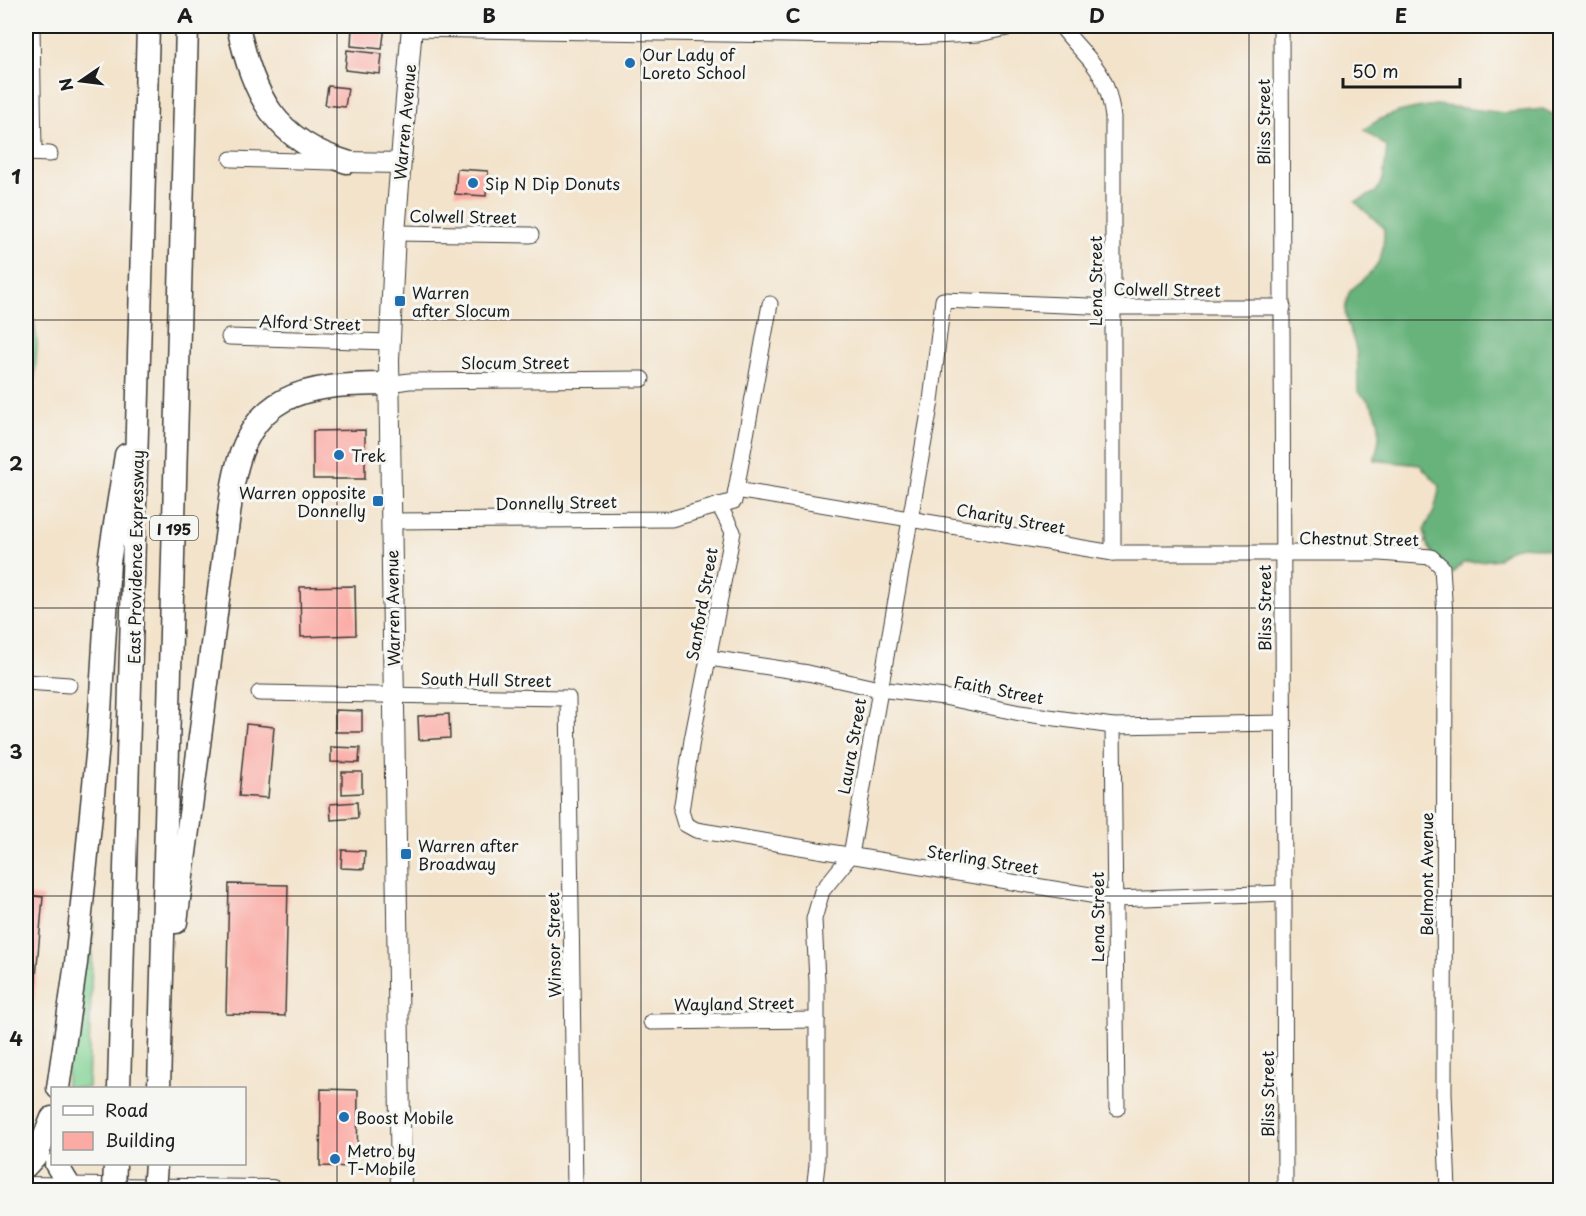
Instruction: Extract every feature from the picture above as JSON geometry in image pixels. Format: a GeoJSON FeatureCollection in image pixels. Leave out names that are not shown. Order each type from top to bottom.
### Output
{"type":"FeatureCollection","features":[{"type":"Feature","properties":{"kind":"highway","name":"East Providence Expressway"},"geometry":{"type":"LineString","coordinates":[[119,1087],[148,26]]}},
{"type":"Feature","properties":{"kind":"highway","name":"I 195"},"geometry":{"type":"LineString","coordinates":[[159,1087],[187,26]]}},
{"type":"Feature","properties":{"kind":"highway"},"geometry":{"type":"LineString","coordinates":[[238,26],[254,80],[273,116],[304,144],[347,162]]}},
{"type":"Feature","properties":{"kind":"highway"},"geometry":{"type":"LineString","coordinates":[[58,1087],[76,963],[99,745],[109,562],[140,365]]}},
{"type":"Feature","properties":{"kind":"highway"},"geometry":{"type":"LineString","coordinates":[[161,1030],[237,461],[256,424],[287,398],[323,386],[389,384]]}},
{"type":"Feature","properties":{"kind":"highway"},"geometry":{"type":"LineString","coordinates":[[26,1166],[38,1153],[51,1120]]}},
{"type":"Feature","properties":{"kind":"highway"},"geometry":{"type":"LineString","coordinates":[[57,1165],[70,1187]]}},
{"type":"Feature","properties":{"kind":"highway"},"geometry":{"type":"LineString","coordinates":[[114,1191],[115,1165]]}},
{"type":"Feature","properties":{"kind":"highway"},"geometry":{"type":"LineString","coordinates":[[154,1191],[156,1165]]}},
{"type":"Feature","properties":{"kind":"main road","name":"Warren Avenue"},"geometry":{"type":"LineString","coordinates":[[401,1191],[389,342],[394,233],[412,27]]}},
{"type":"Feature","properties":{"kind":"main road"},"geometry":{"type":"LineString","coordinates":[[347,162],[400,163]]}},
{"type":"Feature","properties":{"kind":"main road"},"geometry":{"type":"LineString","coordinates":[[34,1188],[272,1191]]}},
{"type":"Feature","properties":{"kind":"street"},"geometry":{"type":"LineString","coordinates":[[33,26],[30,153],[50,154]]}},
{"type":"Feature","properties":{"kind":"street"},"geometry":{"type":"LineString","coordinates":[[412,27],[790,30],[907,37],[979,34],[1017,26]]}},
{"type":"Feature","properties":{"kind":"street","name":"Lena Street"},"geometry":{"type":"LineString","coordinates":[[1061,26],[1090,57],[1106,80],[1111,100],[1113,135],[1113,553]]}},
{"type":"Feature","properties":{"kind":"street","name":"Bliss Street"},"geometry":{"type":"LineString","coordinates":[[1281,26],[1285,1191]]}},
{"type":"Feature","properties":{"kind":"street"},"geometry":{"type":"LineString","coordinates":[[231,159],[347,162]]}},
{"type":"Feature","properties":{"kind":"street","name":"Colwell Street"},"geometry":{"type":"LineString","coordinates":[[394,233],[531,235]]}},
{"type":"Feature","properties":{"kind":"street","name":"Colwell Street"},"geometry":{"type":"LineString","coordinates":[[943,300],[1113,307],[1283,307]]}},
{"type":"Feature","properties":{"kind":"street","name":"Laura Street"},"geometry":{"type":"LineString","coordinates":[[814,1191],[817,1020],[814,919],[822,891],[851,855],[931,400],[943,300]]}},
{"type":"Feature","properties":{"kind":"street"},"geometry":{"type":"LineString","coordinates":[[719,505],[734,501],[771,304]]}},
{"type":"Feature","properties":{"kind":"street","name":"Alford Street"},"geometry":{"type":"LineString","coordinates":[[230,337],[389,342]]}},
{"type":"Feature","properties":{"kind":"street","name":"Slocum Street"},"geometry":{"type":"LineString","coordinates":[[389,384],[409,381],[642,379]]}},
{"type":"Feature","properties":{"kind":"street","name":"Charity Street"},"geometry":{"type":"LineString","coordinates":[[736,490],[1113,553],[1282,555]]}},
{"type":"Feature","properties":{"kind":"street","name":"Donnelly Street"},"geometry":{"type":"LineString","coordinates":[[391,521],[671,519],[719,505]]}},
{"type":"Feature","properties":{"kind":"street","name":"Sanford Street"},"geometry":{"type":"LineString","coordinates":[[682,820],[692,740],[710,658],[733,532],[719,505]]}},
{"type":"Feature","properties":{"kind":"street","name":"Chestnut Street"},"geometry":{"type":"LineString","coordinates":[[1282,555],[1380,553],[1431,557],[1434,561]]}},
{"type":"Feature","properties":{"kind":"street","name":"Belmont Avenue"},"geometry":{"type":"LineString","coordinates":[[1434,561],[1442,567],[1445,616],[1444,1094],[1448,1191]]}},
{"type":"Feature","properties":{"kind":"street","name":"Faith Street"},"geometry":{"type":"LineString","coordinates":[[710,658],[1113,726],[1283,723]]}},
{"type":"Feature","properties":{"kind":"street"},"geometry":{"type":"LineString","coordinates":[[26,682],[69,685]]}},
{"type":"Feature","properties":{"kind":"street","name":"South Hull Street"},"geometry":{"type":"LineString","coordinates":[[259,693],[568,698]]}},
{"type":"Feature","properties":{"kind":"street","name":"Winsor Street"},"geometry":{"type":"LineString","coordinates":[[568,698],[575,1191]]}},
{"type":"Feature","properties":{"kind":"street","name":"Lena Street"},"geometry":{"type":"LineString","coordinates":[[1113,726],[1117,1108]]}},
{"type":"Feature","properties":{"kind":"street","name":"Sterling Street"},"geometry":{"type":"LineString","coordinates":[[682,820],[696,830],[1115,899],[1284,893]]}},
{"type":"Feature","properties":{"kind":"street","name":"Wayland Street"},"geometry":{"type":"LineString","coordinates":[[651,1022],[817,1020]]}},
{"type":"Feature","properties":{"kind":"green space"},"geometry":{"type":"Polygon","coordinates":[[[1436,105],[1505,113],[1543,109],[1560,118],[1560,550],[1520,546],[1505,552],[1498,559],[1463,563],[1453,574],[1433,554],[1425,541],[1427,541],[1424,530],[1434,511],[1440,486],[1420,465],[1374,460],[1379,440],[1378,422],[1372,406],[1358,392],[1357,355],[1345,311],[1350,291],[1378,263],[1383,244],[1384,228],[1355,202],[1376,192],[1383,179],[1387,147],[1364,130],[1389,115],[1436,105]]]}},
{"type":"Feature","properties":{"kind":"green space"},"geometry":{"type":"Polygon","coordinates":[[[26,319],[34,320],[37,345],[26,485],[26,319]]]}},
{"type":"Feature","properties":{"kind":"green space"},"geometry":{"type":"Polygon","coordinates":[[[93,922],[88,1087],[65,1087],[87,923],[93,922]]]}},
{"type":"Feature","properties":{"kind":"building"},"geometry":{"type":"Polygon","coordinates":[[[352,26],[385,26],[382,49],[351,46],[352,26]]]}},
{"type":"Feature","properties":{"kind":"building"},"geometry":{"type":"Polygon","coordinates":[[[347,50],[382,54],[380,74],[345,70],[347,50]]]}},
{"type":"Feature","properties":{"kind":"building"},"geometry":{"type":"Polygon","coordinates":[[[328,86],[348,88],[345,107],[325,105],[328,86]]]}},
{"type":"Feature","properties":{"kind":"building"},"geometry":{"type":"Polygon","coordinates":[[[457,169],[488,171],[486,196],[455,194],[457,169]]]}},
{"type":"Feature","properties":{"kind":"building","name":"Trek"},"geometry":{"type":"Polygon","coordinates":[[[365,430],[365,479],[313,479],[313,431],[365,430]]]}},
{"type":"Feature","properties":{"kind":"building"},"geometry":{"type":"Polygon","coordinates":[[[355,586],[356,635],[301,637],[300,587],[355,586]]]}},
{"type":"Feature","properties":{"kind":"building"},"geometry":{"type":"Polygon","coordinates":[[[335,710],[362,711],[362,732],[335,732],[335,710]]]}},
{"type":"Feature","properties":{"kind":"building"},"geometry":{"type":"Polygon","coordinates":[[[449,714],[450,738],[419,740],[418,716],[449,714]]]}},
{"type":"Feature","properties":{"kind":"building"},"geometry":{"type":"Polygon","coordinates":[[[246,724],[274,727],[268,798],[239,796],[246,724]]]}},
{"type":"Feature","properties":{"kind":"building"},"geometry":{"type":"Polygon","coordinates":[[[331,747],[360,748],[359,763],[331,762],[331,747]]]}},
{"type":"Feature","properties":{"kind":"building"},"geometry":{"type":"Polygon","coordinates":[[[342,772],[362,772],[362,793],[342,794],[342,772]]]}},
{"type":"Feature","properties":{"kind":"building"},"geometry":{"type":"Polygon","coordinates":[[[357,802],[358,818],[331,820],[330,804],[357,802]]]}},
{"type":"Feature","properties":{"kind":"building"},"geometry":{"type":"Polygon","coordinates":[[[342,850],[365,851],[364,869],[341,868],[342,850]]]}},
{"type":"Feature","properties":{"kind":"building"},"geometry":{"type":"Polygon","coordinates":[[[229,884],[288,885],[285,1016],[226,1014],[229,884]]]}},
{"type":"Feature","properties":{"kind":"building"},"geometry":{"type":"Polygon","coordinates":[[[26,895],[43,897],[34,1000],[26,999],[26,895]]]}},
{"type":"Feature","properties":{"kind":"building"},"geometry":{"type":"Polygon","coordinates":[[[321,1089],[358,1090],[357,1167],[320,1166],[321,1089]]]}},
{"type":"Feature","properties":{"kind":"place","name":"Our Lady of Loreto School"},"geometry":{"type":"Point","coordinates":[630,63]}},
{"type":"Feature","properties":{"kind":"place","name":"Sip N Dip Donuts"},"geometry":{"type":"Point","coordinates":[473,183]}},
{"type":"Feature","properties":{"kind":"place","name":"Warren after Slocum"},"geometry":{"type":"Point","coordinates":[400,301]}},
{"type":"Feature","properties":{"kind":"place","name":"Trek"},"geometry":{"type":"Point","coordinates":[339,455]}},
{"type":"Feature","properties":{"kind":"place","name":"Warren opposite Donnelly"},"geometry":{"type":"Point","coordinates":[378,501]}},
{"type":"Feature","properties":{"kind":"place","name":"Warren after Broadway"},"geometry":{"type":"Point","coordinates":[406,854]}},
{"type":"Feature","properties":{"kind":"place","name":"Boost Mobile"},"geometry":{"type":"Point","coordinates":[344,1117]}},
{"type":"Feature","properties":{"kind":"place","name":"Metro by T-Mobile"},"geometry":{"type":"Point","coordinates":[335,1159]}}]}
